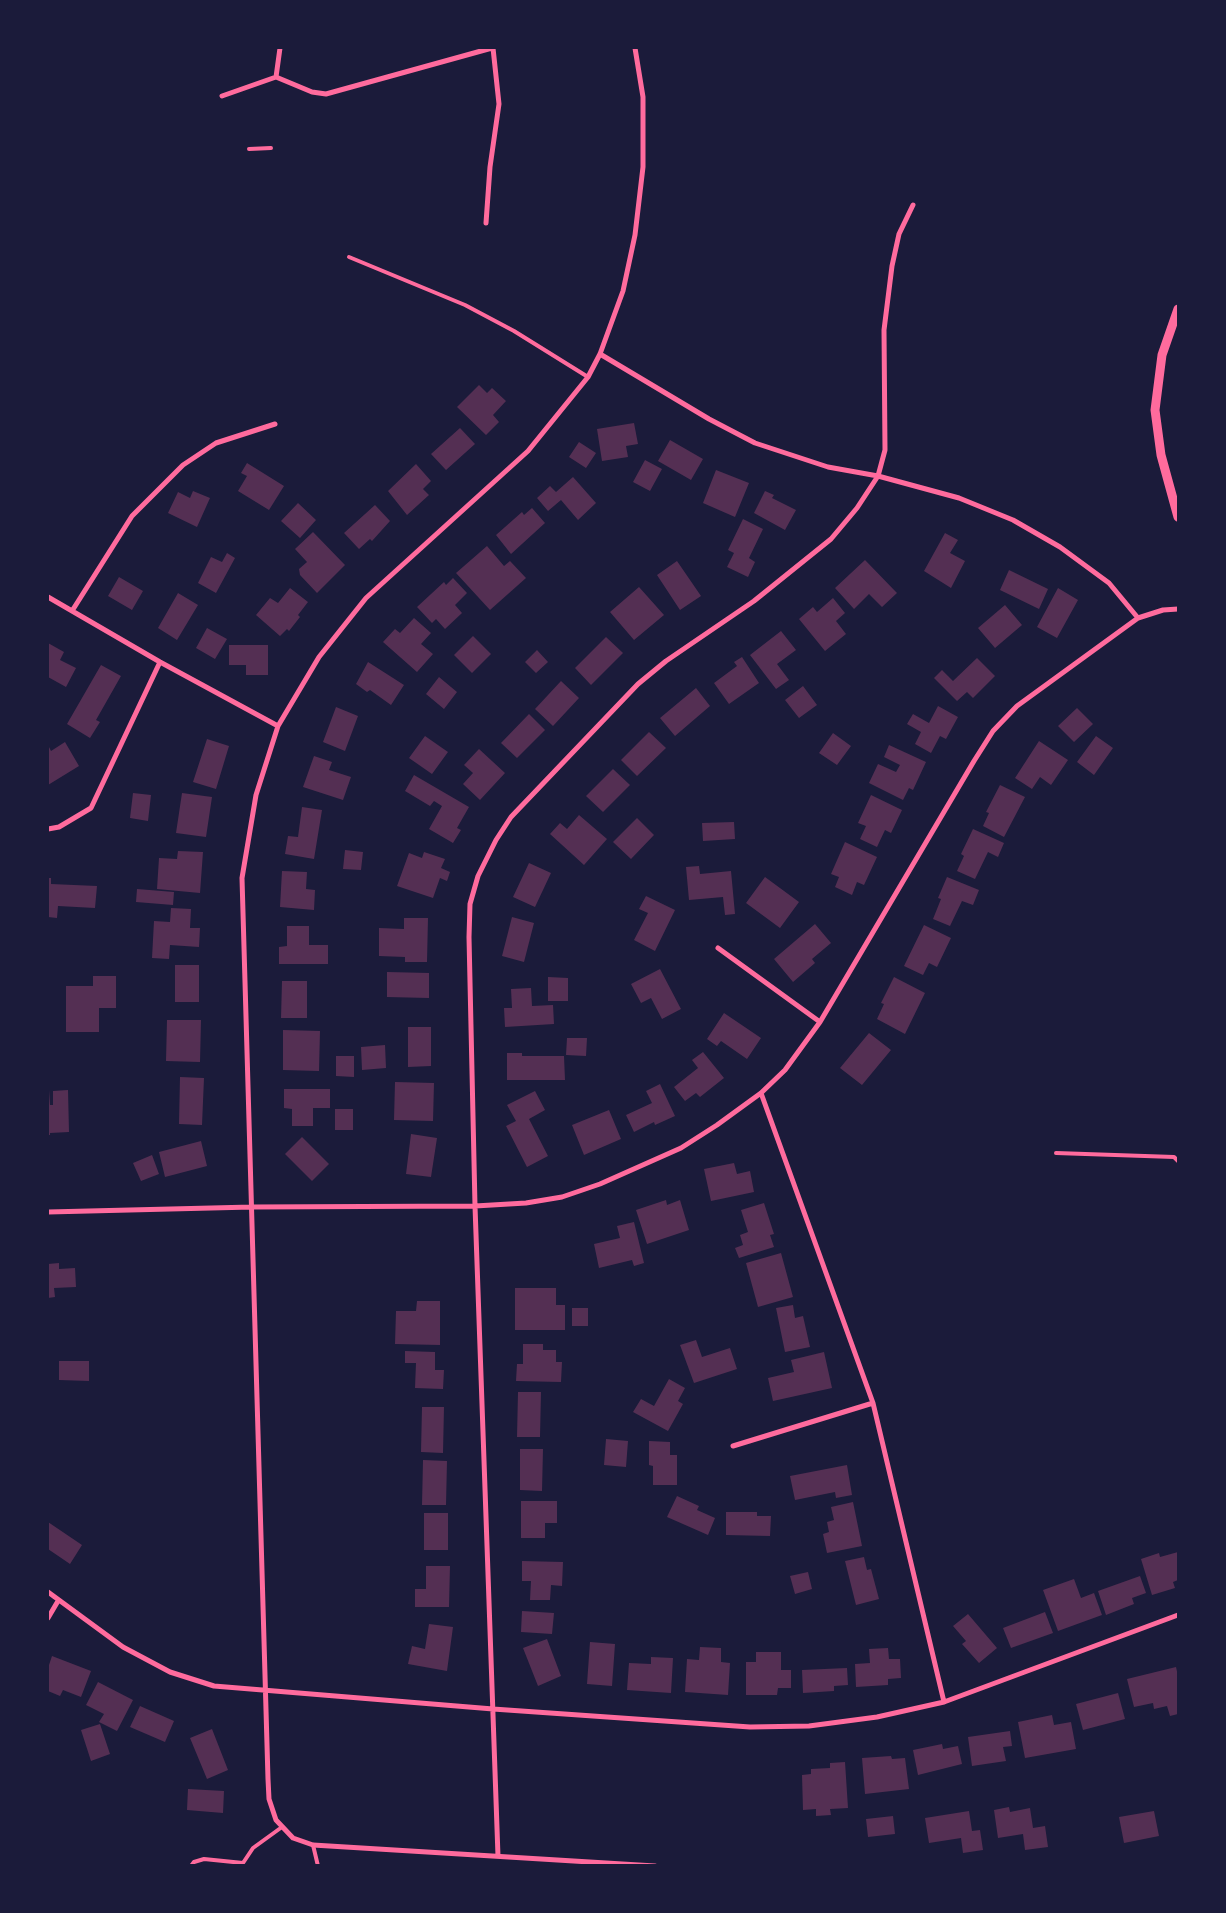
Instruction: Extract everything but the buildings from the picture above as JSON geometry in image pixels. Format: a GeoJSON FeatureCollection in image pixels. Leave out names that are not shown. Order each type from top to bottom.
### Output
{"type":"FeatureCollection","features":[{"type":"Feature","properties":{"kind":"street"},"geometry":{"type":"LineString","coordinates":[[276,77],[280,48]]}},
{"type":"Feature","properties":{"kind":"street"},"geometry":{"type":"LineString","coordinates":[[222,96],[276,77],[312,92],[326,94],[492,48],[499,104],[490,167],[486,222]]}},
{"type":"Feature","properties":{"kind":"street"},"geometry":{"type":"LineString","coordinates":[[635,48],[643,97],[643,167],[635,235],[623,291],[600,354],[588,377],[528,451],[366,598],[320,657],[278,726],[256,795],[242,878],[269,1799],[276,1820],[293,1838],[313,1844],[655,1866]]}},
{"type":"Feature","properties":{"kind":"street"},"geometry":{"type":"LineString","coordinates":[[498,1856],[475,1206],[468,937],[470,912],[478,876],[496,840],[512,816],[638,684],[666,661],[754,601],[830,539],[857,508],[878,476],[885,450],[884,330],[892,266],[899,234],[913,205]]}},
{"type":"Feature","properties":{"kind":"street"},"geometry":{"type":"LineString","coordinates":[[1178,310],[1162,355],[1155,410],[1161,455],[1178,518]]}},
{"type":"Feature","properties":{"kind":"street"},"geometry":{"type":"LineString","coordinates":[[600,354],[709,419],[755,443],[828,468],[878,476],[959,498],[1013,520],[1060,547],[1109,583],[1138,618]]}},
{"type":"Feature","properties":{"kind":"street"},"geometry":{"type":"LineString","coordinates":[[72,611],[132,516],[183,465],[216,443],[275,424]]}},
{"type":"Feature","properties":{"kind":"street"},"geometry":{"type":"LineString","coordinates":[[48,597],[160,662],[278,726]]}},
{"type":"Feature","properties":{"kind":"street"},"geometry":{"type":"LineString","coordinates":[[48,1212],[252,1207],[475,1206],[526,1203],[562,1197],[600,1184],[681,1148],[761,1093],[785,1070],[820,1022],[974,761],[994,732],[1017,706],[1138,618],[1163,610],[1178,609]]}},
{"type":"Feature","properties":{"kind":"street"},"geometry":{"type":"LineString","coordinates":[[48,829],[60,827],[91,808],[160,662]]}},
{"type":"Feature","properties":{"kind":"street"},"geometry":{"type":"LineString","coordinates":[[718,948],[820,1022]]}},
{"type":"Feature","properties":{"kind":"street"},"geometry":{"type":"LineString","coordinates":[[761,1093],[873,1403],[944,1702]]}},
{"type":"Feature","properties":{"kind":"street"},"geometry":{"type":"LineString","coordinates":[[732,1446],[873,1403]]}},
{"type":"Feature","properties":{"kind":"street"},"geometry":{"type":"LineString","coordinates":[[48,1592],[122,1647],[170,1672],[214,1686],[493,1709],[750,1727],[809,1726],[877,1717],[944,1702],[1178,1615]]}},
{"type":"Feature","properties":{"kind":"street"},"geometry":{"type":"LineString","coordinates":[[48,1618],[58,1601]]}},
{"type":"Feature","properties":{"kind":"lane"},"geometry":{"type":"LineString","coordinates":[[249,148],[271,148]]}},
{"type":"Feature","properties":{"kind":"lane"},"geometry":{"type":"LineString","coordinates":[[348,257],[465,305],[514,331],[588,377]]}},
{"type":"Feature","properties":{"kind":"lane"},"geometry":{"type":"LineString","coordinates":[[1056,1153],[1174,1158],[1178,1161]]}},
{"type":"Feature","properties":{"kind":"lane"},"geometry":{"type":"LineString","coordinates":[[191,1866],[194,1862],[204,1859],[243,1864],[253,1848],[282,1826]]}},
{"type":"Feature","properties":{"kind":"lane"},"geometry":{"type":"LineString","coordinates":[[313,1844],[318,1866]]}}]}
